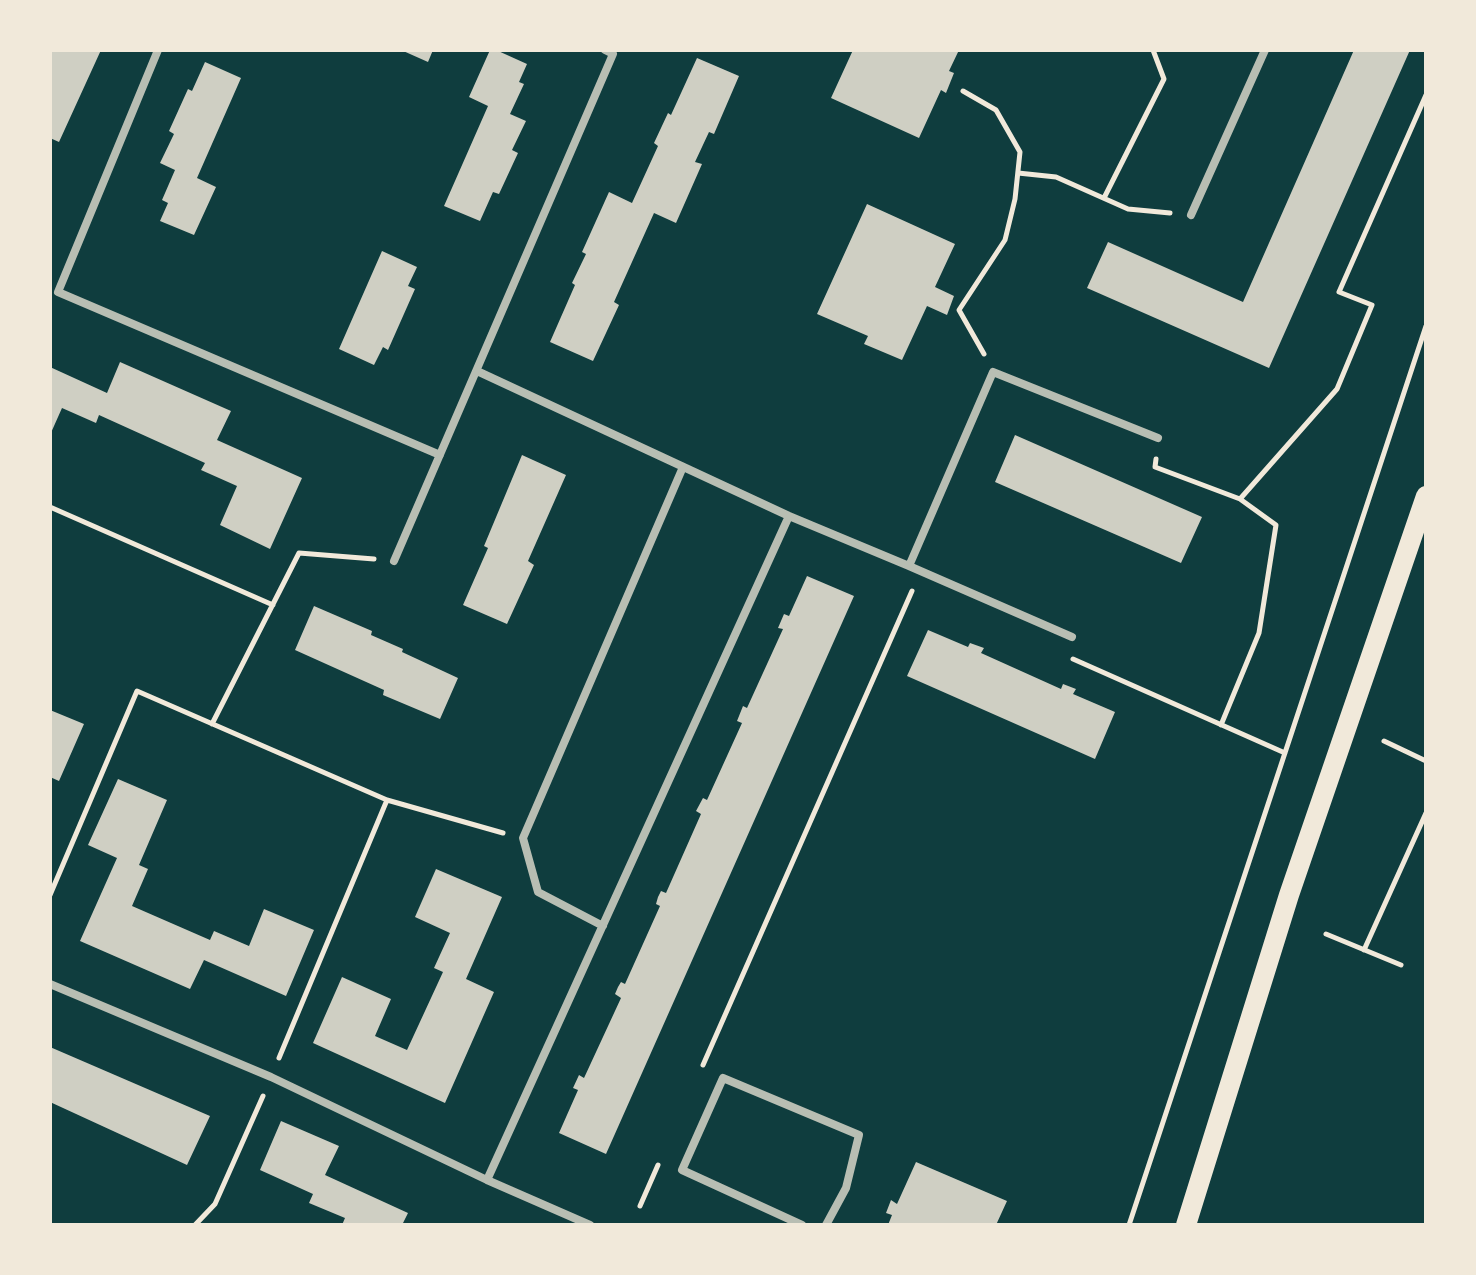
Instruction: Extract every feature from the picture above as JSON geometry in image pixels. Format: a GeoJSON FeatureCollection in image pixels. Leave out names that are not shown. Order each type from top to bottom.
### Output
{"type":"FeatureCollection","features":[{"type":"Feature","properties":{"kind":"main road"},"geometry":{"type":"LineString","coordinates":[[1186,1225],[1289,895],[1426,496]]}},
{"type":"Feature","properties":{"kind":"street"},"geometry":{"type":"LineString","coordinates":[[158,50],[58,292],[440,455]]}},
{"type":"Feature","properties":{"kind":"street"},"geometry":{"type":"LineString","coordinates":[[394,561],[613,54],[605,50]]}},
{"type":"Feature","properties":{"kind":"street"},"geometry":{"type":"LineString","coordinates":[[1191,215],[1265,50]]}},
{"type":"Feature","properties":{"kind":"street"},"geometry":{"type":"LineString","coordinates":[[477,371],[789,516],[1072,637]]}},
{"type":"Feature","properties":{"kind":"street"},"geometry":{"type":"LineString","coordinates":[[909,566],[993,372],[1158,438]]}},
{"type":"Feature","properties":{"kind":"street"},"geometry":{"type":"LineString","coordinates":[[603,926],[538,892],[523,838],[683,467]]}},
{"type":"Feature","properties":{"kind":"street"},"geometry":{"type":"LineString","coordinates":[[487,1180],[789,516]]}},
{"type":"Feature","properties":{"kind":"street"},"geometry":{"type":"LineString","coordinates":[[50,984],[271,1077],[487,1180],[590,1225]]}},
{"type":"Feature","properties":{"kind":"street"},"geometry":{"type":"LineString","coordinates":[[802,1225],[682,1170],[723,1078],[859,1135],[846,1188],[826,1225]]}},
{"type":"Feature","properties":{"kind":"path"},"geometry":{"type":"LineString","coordinates":[[1104,198],[1164,79],[1153,50]]}},
{"type":"Feature","properties":{"kind":"path"},"geometry":{"type":"LineString","coordinates":[[963,91],[996,110],[1020,152],[1015,199],[1005,240],[959,310],[993,372]]}},
{"type":"Feature","properties":{"kind":"path"},"geometry":{"type":"LineString","coordinates":[[1240,499],[1337,389],[1372,305],[1339,292],[1426,95]]}},
{"type":"Feature","properties":{"kind":"path"},"geometry":{"type":"LineString","coordinates":[[1018,173],[1056,177],[1128,209],[1191,215]]}},
{"type":"Feature","properties":{"kind":"path"},"geometry":{"type":"LineString","coordinates":[[1129,1225],[1426,326]]}},
{"type":"Feature","properties":{"kind":"path"},"geometry":{"type":"LineString","coordinates":[[1158,438],[1155,467],[1240,499],[1276,525],[1259,633],[1221,725]]}},
{"type":"Feature","properties":{"kind":"path"},"geometry":{"type":"LineString","coordinates":[[50,507],[273,605]]}},
{"type":"Feature","properties":{"kind":"path"},"geometry":{"type":"LineString","coordinates":[[212,724],[299,553],[394,561]]}},
{"type":"Feature","properties":{"kind":"path"},"geometry":{"type":"LineString","coordinates":[[697,1077],[912,590]]}},
{"type":"Feature","properties":{"kind":"path"},"geometry":{"type":"LineString","coordinates":[[1073,659],[1285,753]]}},
{"type":"Feature","properties":{"kind":"path"},"geometry":{"type":"LineString","coordinates":[[50,895],[137,691],[387,800],[523,838]]}},
{"type":"Feature","properties":{"kind":"path"},"geometry":{"type":"LineString","coordinates":[[1384,741],[1426,761]]}},
{"type":"Feature","properties":{"kind":"path"},"geometry":{"type":"LineString","coordinates":[[195,1225],[215,1204],[387,800]]}},
{"type":"Feature","properties":{"kind":"path"},"geometry":{"type":"LineString","coordinates":[[1364,950],[1426,813]]}},
{"type":"Feature","properties":{"kind":"path"},"geometry":{"type":"LineString","coordinates":[[1326,934],[1401,965]]}},
{"type":"Feature","properties":{"kind":"path"},"geometry":{"type":"LineString","coordinates":[[640,1206],[659,1163]]}},
{"type":"Feature","properties":{"kind":"building"},"geometry":{"type":"Polygon","coordinates":[[[50,50],[101,50],[59,142],[50,138],[50,50]]]}},
{"type":"Feature","properties":{"kind":"building"},"geometry":{"type":"Polygon","coordinates":[[[401,50],[433,50],[428,62],[401,50]]]}},
{"type":"Feature","properties":{"kind":"building"},"geometry":{"type":"Polygon","coordinates":[[[490,50],[527,64],[519,82],[524,84],[510,114],[526,121],[512,150],[518,153],[499,194],[493,192],[480,221],[444,206],[488,106],[469,97],[490,50]]]}},
{"type":"Feature","properties":{"kind":"building"},"geometry":{"type":"Polygon","coordinates":[[[853,50],[959,50],[949,71],[954,73],[946,93],[941,90],[919,138],[831,98],[853,50]]]}},
{"type":"Feature","properties":{"kind":"building"},"geometry":{"type":"Polygon","coordinates":[[[1354,50],[1410,50],[1269,368],[1087,288],[1108,242],[1243,302],[1354,50]]]}},
{"type":"Feature","properties":{"kind":"building"},"geometry":{"type":"Polygon","coordinates":[[[697,58],[739,76],[714,134],[709,132],[695,162],[702,164],[676,223],[654,213],[614,302],[619,305],[593,361],[550,342],[575,285],[572,283],[586,254],[582,252],[609,192],[632,203],[658,146],[654,143],[668,113],[671,115],[697,58]]]}},
{"type":"Feature","properties":{"kind":"building"},"geometry":{"type":"Polygon","coordinates":[[[205,62],[241,78],[197,178],[216,187],[194,235],[160,221],[168,203],[162,200],[175,170],[160,163],[174,134],[169,131],[188,89],[192,91],[205,62]]]}},
{"type":"Feature","properties":{"kind":"building"},"geometry":{"type":"Polygon","coordinates":[[[867,204],[955,244],[935,287],[954,296],[947,315],[927,306],[902,360],[864,344],[868,336],[817,314],[867,204]]]}},
{"type":"Feature","properties":{"kind":"building"},"geometry":{"type":"Polygon","coordinates":[[[382,251],[417,267],[408,286],[415,289],[388,350],[383,347],[374,365],[339,349],[382,251]]]}},
{"type":"Feature","properties":{"kind":"building"},"geometry":{"type":"Polygon","coordinates":[[[120,362],[231,411],[217,440],[302,478],[270,549],[220,525],[237,486],[201,470],[205,463],[99,415],[96,423],[62,408],[50,435],[50,367],[107,393],[120,362]]]}},
{"type":"Feature","properties":{"kind":"building"},"geometry":{"type":"Polygon","coordinates":[[[1015,435],[1202,517],[1181,563],[995,482],[1015,435]]]}},
{"type":"Feature","properties":{"kind":"building"},"geometry":{"type":"Polygon","coordinates":[[[522,455],[566,475],[528,561],[534,565],[507,624],[463,605],[488,548],[484,546],[522,455]]]}},
{"type":"Feature","properties":{"kind":"building"},"geometry":{"type":"Polygon","coordinates":[[[807,576],[854,596],[606,1154],[559,1133],[578,1090],[573,1088],[579,1075],[584,1078],[621,998],[615,994],[618,987],[621,982],[625,984],[660,906],[656,904],[658,897],[661,891],[666,893],[701,814],[696,811],[703,798],[707,800],[742,723],[737,721],[743,706],[747,708],[783,629],[778,628],[784,614],[789,616],[807,576]]]}},
{"type":"Feature","properties":{"kind":"building"},"geometry":{"type":"Polygon","coordinates":[[[314,606],[372,631],[371,635],[403,649],[402,652],[458,678],[440,719],[383,695],[384,690],[295,650],[314,606]]]}},
{"type":"Feature","properties":{"kind":"building"},"geometry":{"type":"Polygon","coordinates":[[[928,630],[968,647],[970,643],[984,648],[981,653],[1061,689],[1063,684],[1076,689],[1073,694],[1115,712],[1095,759],[907,676],[928,630]]]}},
{"type":"Feature","properties":{"kind":"building"},"geometry":{"type":"Polygon","coordinates":[[[50,710],[84,724],[59,781],[50,777],[50,710]]]}},
{"type":"Feature","properties":{"kind":"building"},"geometry":{"type":"Polygon","coordinates":[[[118,779],[167,800],[139,865],[148,869],[132,906],[210,940],[214,931],[249,946],[264,909],[314,930],[286,996],[204,960],[190,989],[80,941],[117,858],[88,845],[118,779]]]}},
{"type":"Feature","properties":{"kind":"building"},"geometry":{"type":"Polygon","coordinates":[[[436,869],[502,897],[466,979],[494,992],[445,1103],[313,1043],[342,977],[391,999],[375,1036],[407,1050],[443,972],[434,968],[450,933],[415,917],[436,869]]]}},
{"type":"Feature","properties":{"kind":"building"},"geometry":{"type":"Polygon","coordinates":[[[50,1047],[210,1116],[187,1165],[50,1102],[50,1047]]]}},
{"type":"Feature","properties":{"kind":"building"},"geometry":{"type":"Polygon","coordinates":[[[281,1121],[339,1146],[325,1175],[408,1213],[402,1225],[342,1225],[345,1218],[309,1203],[313,1194],[260,1170],[281,1121]]]}},
{"type":"Feature","properties":{"kind":"building"},"geometry":{"type":"Polygon","coordinates":[[[916,1162],[1007,1201],[996,1225],[888,1225],[892,1215],[886,1213],[891,1200],[897,1204],[916,1162]]]}}]}
